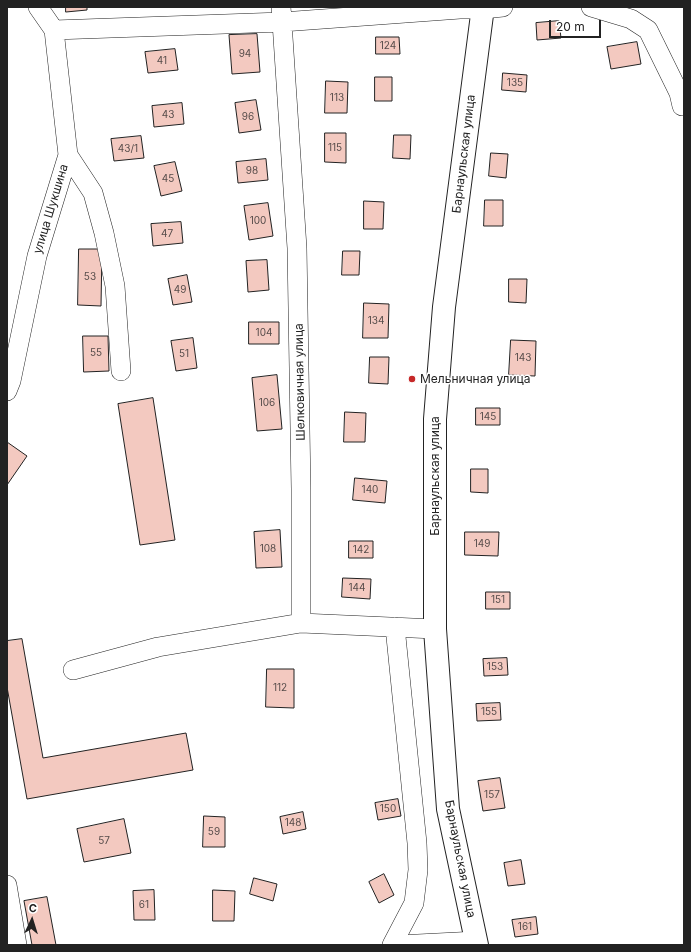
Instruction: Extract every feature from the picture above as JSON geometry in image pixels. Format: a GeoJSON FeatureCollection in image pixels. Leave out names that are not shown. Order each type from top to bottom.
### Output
{"type":"FeatureCollection","features":[{"type":"Feature","properties":{"kind":"main road","name":"Барнаульская улица"},"geometry":{"type":"LineString","coordinates":[[477,943],[448,809],[435,629],[434,419],[444,307],[490,8]]}},
{"type":"Feature","properties":{"kind":"street","name":"улица Шукшина"},"geometry":{"type":"LineString","coordinates":[[7,391],[11,381],[37,256],[68,155],[54,30],[38,7]]}},
{"type":"Feature","properties":{"kind":"street"},"geometry":{"type":"LineString","coordinates":[[592,7],[631,19],[648,30],[679,93],[682,106]]}},
{"type":"Feature","properties":{"kind":"street"},"geometry":{"type":"LineString","coordinates":[[54,30],[281,14],[490,8]]}},
{"type":"Feature","properties":{"kind":"street","name":"Шелковичная улица"},"geometry":{"type":"LineString","coordinates":[[281,14],[297,248],[301,489],[301,623]]}},
{"type":"Feature","properties":{"kind":"street"},"geometry":{"type":"LineString","coordinates":[[68,155],[93,192],[104,233],[115,286],[121,371]]}},
{"type":"Feature","properties":{"kind":"street"},"geometry":{"type":"LineString","coordinates":[[73,670],[158,647],[301,623],[435,629]]}},
{"type":"Feature","properties":{"kind":"street"},"geometry":{"type":"LineString","coordinates":[[392,945],[414,903],[418,870],[417,843],[395,627]]}},
{"type":"Feature","properties":{"kind":"street"},"geometry":{"type":"LineString","coordinates":[[7,885],[18,945]]}},
{"type":"Feature","properties":{"kind":"street"},"geometry":{"type":"LineString","coordinates":[[398,945],[477,943]]}},
{"type":"Feature","properties":{"kind":"building"},"geometry":{"type":"Polygon","coordinates":[[[66,7],[87,7],[87,10],[66,12],[66,7]]]}},
{"type":"Feature","properties":{"kind":"building"},"geometry":{"type":"Polygon","coordinates":[[[559,21],[561,38],[537,40],[536,23],[559,21]]]}},
{"type":"Feature","properties":{"kind":"building"},"geometry":{"type":"Polygon","coordinates":[[[257,34],[260,72],[232,74],[229,35],[257,34]]]}},
{"type":"Feature","properties":{"kind":"building"},"geometry":{"type":"Polygon","coordinates":[[[376,37],[399,37],[400,54],[376,54],[376,37]]]}},
{"type":"Feature","properties":{"kind":"building"},"geometry":{"type":"Polygon","coordinates":[[[637,42],[641,64],[611,69],[607,47],[637,42]]]}},
{"type":"Feature","properties":{"kind":"building"},"geometry":{"type":"Polygon","coordinates":[[[175,49],[178,70],[148,73],[145,52],[175,49]]]}},
{"type":"Feature","properties":{"kind":"building"},"geometry":{"type":"Polygon","coordinates":[[[503,73],[527,75],[526,92],[502,90],[503,73]]]}},
{"type":"Feature","properties":{"kind":"building"},"geometry":{"type":"Polygon","coordinates":[[[375,77],[392,77],[392,101],[375,101],[375,77]]]}},
{"type":"Feature","properties":{"kind":"building"},"geometry":{"type":"Polygon","coordinates":[[[326,81],[348,82],[347,113],[325,113],[326,81]]]}},
{"type":"Feature","properties":{"kind":"building"},"geometry":{"type":"Polygon","coordinates":[[[256,100],[261,130],[239,133],[235,103],[256,100]]]}},
{"type":"Feature","properties":{"kind":"building"},"geometry":{"type":"Polygon","coordinates":[[[182,103],[184,124],[154,127],[152,106],[182,103]]]}},
{"type":"Feature","properties":{"kind":"building"},"geometry":{"type":"Polygon","coordinates":[[[325,133],[346,133],[346,163],[325,162],[325,133]]]}},
{"type":"Feature","properties":{"kind":"building"},"geometry":{"type":"Polygon","coordinates":[[[394,135],[411,135],[410,159],[393,158],[394,135]]]}},
{"type":"Feature","properties":{"kind":"building"},"geometry":{"type":"Polygon","coordinates":[[[141,136],[144,158],[114,161],[111,139],[141,136]]]}},
{"type":"Feature","properties":{"kind":"building"},"geometry":{"type":"Polygon","coordinates":[[[491,153],[508,154],[506,178],[489,176],[491,153]]]}},
{"type":"Feature","properties":{"kind":"building"},"geometry":{"type":"Polygon","coordinates":[[[266,159],[268,180],[238,183],[236,162],[266,159]]]}},
{"type":"Feature","properties":{"kind":"building"},"geometry":{"type":"Polygon","coordinates":[[[175,162],[182,191],[161,196],[154,166],[175,162]]]}},
{"type":"Feature","properties":{"kind":"building"},"geometry":{"type":"Polygon","coordinates":[[[485,200],[503,200],[503,226],[484,226],[485,200]]]}},
{"type":"Feature","properties":{"kind":"building"},"geometry":{"type":"Polygon","coordinates":[[[364,201],[384,202],[383,229],[364,229],[364,201]]]}},
{"type":"Feature","properties":{"kind":"building"},"geometry":{"type":"Polygon","coordinates":[[[268,203],[273,236],[249,240],[244,206],[268,203]]]}},
{"type":"Feature","properties":{"kind":"building"},"geometry":{"type":"Polygon","coordinates":[[[181,222],[183,243],[153,246],[151,224],[181,222]]]}},
{"type":"Feature","properties":{"kind":"building"},"geometry":{"type":"Polygon","coordinates":[[[79,249],[102,249],[101,306],[78,305],[79,249]]]}},
{"type":"Feature","properties":{"kind":"building"},"geometry":{"type":"Polygon","coordinates":[[[343,251],[360,251],[359,275],[342,275],[343,251]]]}},
{"type":"Feature","properties":{"kind":"building"},"geometry":{"type":"Polygon","coordinates":[[[267,260],[269,290],[248,292],[246,261],[267,260]]]}},
{"type":"Feature","properties":{"kind":"building"},"geometry":{"type":"Polygon","coordinates":[[[187,275],[192,302],[173,305],[168,279],[187,275]]]}},
{"type":"Feature","properties":{"kind":"building"},"geometry":{"type":"Polygon","coordinates":[[[509,279],[527,279],[526,303],[509,302],[509,279]]]}},
{"type":"Feature","properties":{"kind":"building"},"geometry":{"type":"Polygon","coordinates":[[[364,303],[389,304],[388,338],[363,338],[364,303]]]}},
{"type":"Feature","properties":{"kind":"building"},"geometry":{"type":"Polygon","coordinates":[[[249,322],[279,322],[279,344],[249,344],[249,322]]]}},
{"type":"Feature","properties":{"kind":"building"},"geometry":{"type":"Polygon","coordinates":[[[83,336],[108,336],[109,371],[84,372],[83,336]]]}},
{"type":"Feature","properties":{"kind":"building"},"geometry":{"type":"Polygon","coordinates":[[[193,338],[197,368],[176,371],[171,341],[193,338]]]}},
{"type":"Feature","properties":{"kind":"building"},"geometry":{"type":"Polygon","coordinates":[[[511,340],[536,341],[535,376],[509,375],[511,340]]]}},
{"type":"Feature","properties":{"kind":"building"},"geometry":{"type":"Polygon","coordinates":[[[370,357],[389,357],[388,384],[369,383],[370,357]]]}},
{"type":"Feature","properties":{"kind":"building"},"geometry":{"type":"Polygon","coordinates":[[[277,375],[282,429],[257,431],[252,378],[277,375]]]}},
{"type":"Feature","properties":{"kind":"building"},"geometry":{"type":"Polygon","coordinates":[[[153,398],[175,540],[140,545],[118,404],[153,398]]]}},
{"type":"Feature","properties":{"kind":"building"},"geometry":{"type":"Polygon","coordinates":[[[476,408],[500,408],[500,425],[476,425],[476,408]]]}},
{"type":"Feature","properties":{"kind":"building"},"geometry":{"type":"Polygon","coordinates":[[[345,412],[366,413],[365,442],[344,442],[345,412]]]}},
{"type":"Feature","properties":{"kind":"building"},"geometry":{"type":"Polygon","coordinates":[[[7,442],[27,456],[7,485],[7,442]]]}},
{"type":"Feature","properties":{"kind":"building"},"geometry":{"type":"Polygon","coordinates":[[[471,469],[488,469],[488,493],[471,492],[471,469]]]}},
{"type":"Feature","properties":{"kind":"building"},"geometry":{"type":"Polygon","coordinates":[[[355,478],[387,481],[385,503],[353,500],[355,478]]]}},
{"type":"Feature","properties":{"kind":"building"},"geometry":{"type":"Polygon","coordinates":[[[280,530],[282,567],[256,568],[254,532],[280,530]]]}},
{"type":"Feature","properties":{"kind":"building"},"geometry":{"type":"Polygon","coordinates":[[[465,532],[499,532],[498,556],[465,555],[465,532]]]}},
{"type":"Feature","properties":{"kind":"building"},"geometry":{"type":"Polygon","coordinates":[[[349,541],[373,541],[373,558],[349,558],[349,541]]]}},
{"type":"Feature","properties":{"kind":"building"},"geometry":{"type":"Polygon","coordinates":[[[343,578],[371,579],[370,599],[342,597],[343,578]]]}},
{"type":"Feature","properties":{"kind":"building"},"geometry":{"type":"Polygon","coordinates":[[[486,592],[510,592],[510,609],[486,609],[486,592]]]}},
{"type":"Feature","properties":{"kind":"building"},"geometry":{"type":"Polygon","coordinates":[[[22,639],[43,758],[186,733],[193,770],[27,799],[7,687],[7,641],[22,639]]]}},
{"type":"Feature","properties":{"kind":"building"},"geometry":{"type":"Polygon","coordinates":[[[507,658],[508,675],[484,676],[483,659],[507,658]]]}},
{"type":"Feature","properties":{"kind":"building"},"geometry":{"type":"Polygon","coordinates":[[[267,669],[294,669],[294,708],[266,707],[267,669]]]}},
{"type":"Feature","properties":{"kind":"building"},"geometry":{"type":"Polygon","coordinates":[[[500,703],[501,720],[477,721],[476,704],[500,703]]]}},
{"type":"Feature","properties":{"kind":"building"},"geometry":{"type":"Polygon","coordinates":[[[500,778],[505,808],[483,811],[478,781],[500,778]]]}},
{"type":"Feature","properties":{"kind":"building"},"geometry":{"type":"Polygon","coordinates":[[[398,799],[401,816],[378,820],[375,803],[398,799]]]}},
{"type":"Feature","properties":{"kind":"building"},"geometry":{"type":"Polygon","coordinates":[[[303,812],[306,829],[283,834],[280,817],[303,812]]]}},
{"type":"Feature","properties":{"kind":"building"},"geometry":{"type":"Polygon","coordinates":[[[204,816],[225,817],[225,847],[203,847],[204,816]]]}},
{"type":"Feature","properties":{"kind":"building"},"geometry":{"type":"Polygon","coordinates":[[[124,819],[131,853],[84,862],[77,829],[124,819]]]}},
{"type":"Feature","properties":{"kind":"building"},"geometry":{"type":"Polygon","coordinates":[[[521,860],[525,884],[508,886],[504,863],[521,860]]]}},
{"type":"Feature","properties":{"kind":"building"},"geometry":{"type":"Polygon","coordinates":[[[384,874],[394,895],[379,903],[369,882],[384,874]]]}},
{"type":"Feature","properties":{"kind":"building"},"geometry":{"type":"Polygon","coordinates":[[[254,878],[277,884],[273,901],[250,894],[254,878]]]}},
{"type":"Feature","properties":{"kind":"building"},"geometry":{"type":"Polygon","coordinates":[[[154,890],[155,920],[134,920],[133,891],[154,890]]]}},
{"type":"Feature","properties":{"kind":"building"},"geometry":{"type":"Polygon","coordinates":[[[213,890],[235,891],[234,921],[213,921],[213,890]]]}},
{"type":"Feature","properties":{"kind":"building"},"geometry":{"type":"Polygon","coordinates":[[[47,897],[56,945],[32,945],[24,901],[47,897]]]}},
{"type":"Feature","properties":{"kind":"building"},"geometry":{"type":"Polygon","coordinates":[[[536,917],[538,934],[515,937],[512,920],[536,917]]]}},
{"type":"Feature","properties":{"kind":"place","name":"Мельничная улица"},"geometry":{"type":"Point","coordinates":[412,379]}}]}
